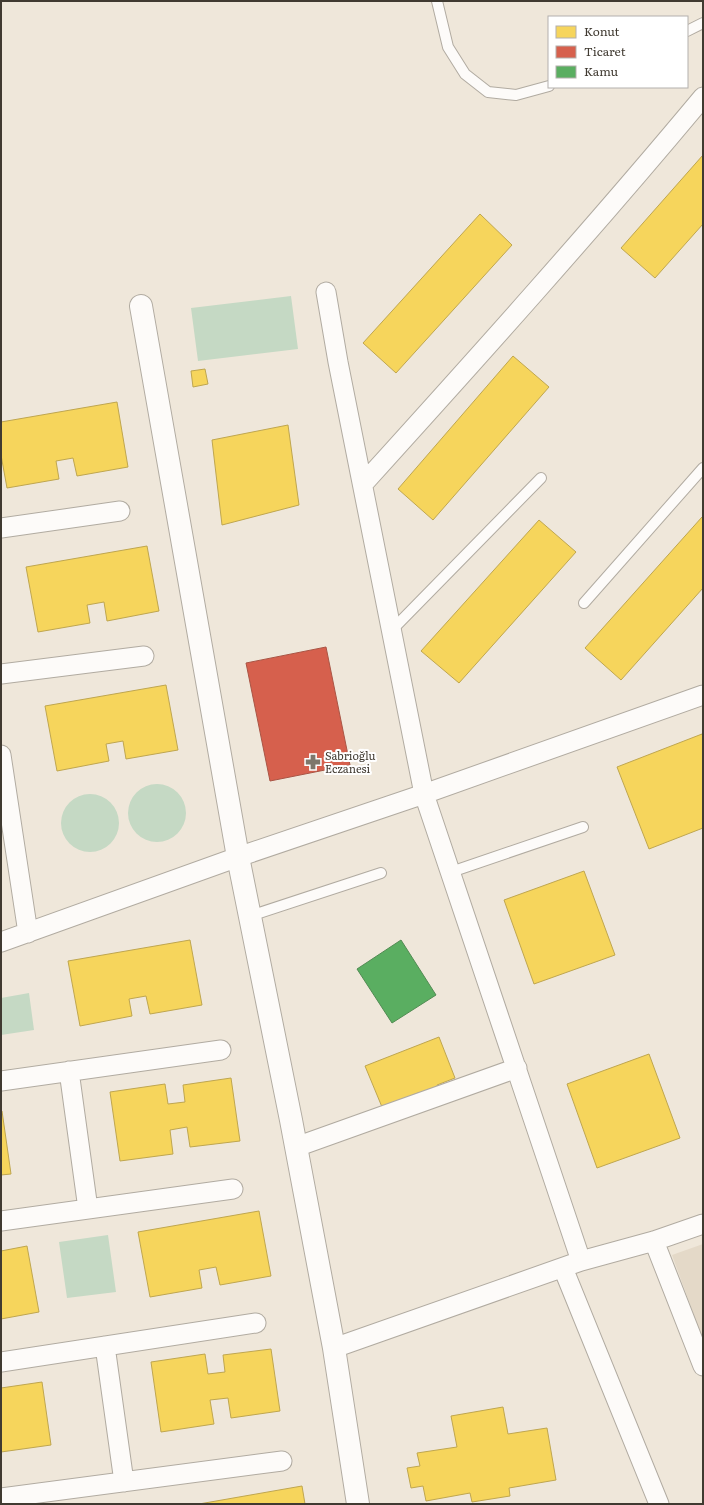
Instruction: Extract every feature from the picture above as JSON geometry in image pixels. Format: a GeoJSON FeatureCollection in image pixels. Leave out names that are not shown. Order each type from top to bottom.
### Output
{"type":"FeatureCollection","features":[{"type":"Feature","properties":{"kind":"street"},"geometry":{"type":"LineString","coordinates":[[363,484],[497,336],[703,97]]}},
{"type":"Feature","properties":{"kind":"street"},"geometry":{"type":"LineString","coordinates":[[326,292],[338,362],[424,794],[581,1261]]}},
{"type":"Feature","properties":{"kind":"street"},"geometry":{"type":"LineString","coordinates":[[141,306],[238,857],[296,1147],[334,1348],[358,1504]]}},
{"type":"Feature","properties":{"kind":"street"},"geometry":{"type":"LineString","coordinates":[[1,528],[120,511]]}},
{"type":"Feature","properties":{"kind":"street"},"geometry":{"type":"LineString","coordinates":[[1,674],[144,656]]}},
{"type":"Feature","properties":{"kind":"street"},"geometry":{"type":"LineString","coordinates":[[1,942],[238,857],[424,794],[703,695]]}},
{"type":"Feature","properties":{"kind":"street"},"geometry":{"type":"LineString","coordinates":[[1,755],[6,815],[28,932]]}},
{"type":"Feature","properties":{"kind":"street"},"geometry":{"type":"LineString","coordinates":[[1,1081],[221,1050]]}},
{"type":"Feature","properties":{"kind":"street"},"geometry":{"type":"LineString","coordinates":[[296,1147],[516,1068]]}},
{"type":"Feature","properties":{"kind":"street"},"geometry":{"type":"LineString","coordinates":[[69,1071],[88,1209]]}},
{"type":"Feature","properties":{"kind":"street"},"geometry":{"type":"LineString","coordinates":[[1,1221],[233,1189]]}},
{"type":"Feature","properties":{"kind":"street"},"geometry":{"type":"LineString","coordinates":[[334,1348],[581,1261],[654,1241],[703,1224]]}},
{"type":"Feature","properties":{"kind":"street"},"geometry":{"type":"LineString","coordinates":[[654,1241],[703,1366]]}},
{"type":"Feature","properties":{"kind":"street"},"geometry":{"type":"LineString","coordinates":[[563,1268],[659,1504]]}},
{"type":"Feature","properties":{"kind":"street"},"geometry":{"type":"LineString","coordinates":[[1,1362],[256,1323]]}},
{"type":"Feature","properties":{"kind":"street"},"geometry":{"type":"LineString","coordinates":[[105,1346],[124,1482]]}},
{"type":"Feature","properties":{"kind":"street"},"geometry":{"type":"LineString","coordinates":[[1,1498],[282,1461]]}},
{"type":"Feature","properties":{"kind":"lane"},"geometry":{"type":"LineString","coordinates":[[437,1],[448,47],[465,74],[488,92],[516,95],[548,86]]}},
{"type":"Feature","properties":{"kind":"lane"},"geometry":{"type":"LineString","coordinates":[[688,30],[703,23]]}},
{"type":"Feature","properties":{"kind":"lane"},"geometry":{"type":"LineString","coordinates":[[584,603],[703,468]]}},
{"type":"Feature","properties":{"kind":"lane"},"geometry":{"type":"LineString","coordinates":[[391,631],[541,478]]}},
{"type":"Feature","properties":{"kind":"lane"},"geometry":{"type":"LineString","coordinates":[[451,872],[583,827]]}},
{"type":"Feature","properties":{"kind":"lane"},"geometry":{"type":"LineString","coordinates":[[250,916],[381,873]]}},
{"type":"Feature","properties":{"kind":"shaded area"},"geometry":{"type":"Polygon","coordinates":[[[703,1244],[703,1340],[672,1255],[703,1244]]]}},
{"type":"Feature","properties":{"kind":"green space"},"geometry":{"type":"Polygon","coordinates":[[[291,296],[298,349],[198,361],[191,308],[291,296]]]}},
{"type":"Feature","properties":{"kind":"green space"},"geometry":{"type":"Polygon","coordinates":[[[151,784],[163,784],[178,792],[186,807],[186,819],[178,834],[163,842],[151,842],[136,834],[128,819],[128,807],[136,792],[151,784]]]}},
{"type":"Feature","properties":{"kind":"green space"},"geometry":{"type":"Polygon","coordinates":[[[84,794],[96,794],[111,802],[119,817],[119,829],[111,844],[96,852],[84,852],[69,844],[61,829],[61,817],[69,802],[84,794]]]}},
{"type":"Feature","properties":{"kind":"green space"},"geometry":{"type":"Polygon","coordinates":[[[29,993],[34,1030],[1,1035],[1,998],[29,993]]]}},
{"type":"Feature","properties":{"kind":"green space"},"geometry":{"type":"Polygon","coordinates":[[[108,1235],[116,1292],[67,1298],[59,1242],[108,1235]]]}},
{"type":"Feature","properties":{"kind":"building: Konut"},"geometry":{"type":"Polygon","coordinates":[[[703,155],[703,224],[655,278],[621,248],[703,155]]]}},
{"type":"Feature","properties":{"kind":"building: Konut"},"geometry":{"type":"Polygon","coordinates":[[[480,214],[512,245],[396,373],[363,343],[480,214]]]}},
{"type":"Feature","properties":{"kind":"building: Konut"},"geometry":{"type":"Polygon","coordinates":[[[513,356],[549,387],[433,520],[398,489],[513,356]]]}},
{"type":"Feature","properties":{"kind":"building: Konut"},"geometry":{"type":"Polygon","coordinates":[[[205,369],[208,384],[193,387],[191,371],[205,369]]]}},
{"type":"Feature","properties":{"kind":"building: Konut"},"geometry":{"type":"Polygon","coordinates":[[[117,402],[128,467],[77,476],[73,458],[56,461],[59,479],[7,488],[1,455],[1,422],[117,402]]]}},
{"type":"Feature","properties":{"kind":"building: Konut"},"geometry":{"type":"Polygon","coordinates":[[[288,425],[299,505],[222,525],[212,440],[288,425]]]}},
{"type":"Feature","properties":{"kind":"building: Konut"},"geometry":{"type":"Polygon","coordinates":[[[702,517],[703,588],[621,680],[585,648],[702,517]]]}},
{"type":"Feature","properties":{"kind":"building: Konut"},"geometry":{"type":"Polygon","coordinates":[[[539,520],[576,552],[459,683],[421,651],[539,520]]]}},
{"type":"Feature","properties":{"kind":"building: Konut"},"geometry":{"type":"Polygon","coordinates":[[[147,546],[159,611],[107,621],[104,602],[87,605],[90,623],[38,632],[26,567],[147,546]]]}},
{"type":"Feature","properties":{"kind":"building: Konut"},"geometry":{"type":"Polygon","coordinates":[[[166,685],[178,750],[126,759],[123,741],[106,744],[109,761],[57,771],[45,706],[166,685]]]}},
{"type":"Feature","properties":{"kind":"building: Konut"},"geometry":{"type":"Polygon","coordinates":[[[702,734],[703,828],[649,849],[617,767],[702,734]]]}},
{"type":"Feature","properties":{"kind":"building: Konut"},"geometry":{"type":"Polygon","coordinates":[[[584,871],[615,955],[534,984],[504,900],[584,871]]]}},
{"type":"Feature","properties":{"kind":"building: Konut"},"geometry":{"type":"Polygon","coordinates":[[[190,940],[202,1005],[150,1014],[146,996],[129,999],[132,1016],[80,1026],[68,961],[190,940]]]}},
{"type":"Feature","properties":{"kind":"building: Konut"},"geometry":{"type":"Polygon","coordinates":[[[439,1037],[455,1078],[437,1085],[440,1093],[422,1100],[418,1093],[382,1107],[365,1066],[439,1037]]]}},
{"type":"Feature","properties":{"kind":"building: Konut"},"geometry":{"type":"Polygon","coordinates":[[[649,1054],[680,1138],[597,1168],[567,1084],[649,1054]]]}},
{"type":"Feature","properties":{"kind":"building: Konut"},"geometry":{"type":"Polygon","coordinates":[[[231,1078],[240,1141],[190,1147],[187,1127],[170,1130],[173,1154],[120,1161],[110,1092],[165,1084],[168,1104],[185,1102],[183,1085],[231,1078]]]}},
{"type":"Feature","properties":{"kind":"building: Konut"},"geometry":{"type":"Polygon","coordinates":[[[1,1111],[11,1174],[1,1175],[1,1111]]]}},
{"type":"Feature","properties":{"kind":"building: Konut"},"geometry":{"type":"Polygon","coordinates":[[[259,1211],[271,1276],[220,1285],[216,1267],[199,1270],[202,1288],[150,1297],[138,1232],[259,1211]]]}},
{"type":"Feature","properties":{"kind":"building: Konut"},"geometry":{"type":"Polygon","coordinates":[[[27,1246],[39,1312],[1,1319],[1,1251],[27,1246]]]}},
{"type":"Feature","properties":{"kind":"building: Konut"},"geometry":{"type":"Polygon","coordinates":[[[271,1349],[280,1411],[231,1418],[228,1398],[210,1400],[214,1424],[161,1432],[151,1362],[205,1354],[208,1374],[225,1372],[223,1355],[271,1349]]]}},
{"type":"Feature","properties":{"kind":"building: Konut"},"geometry":{"type":"Polygon","coordinates":[[[42,1382],[51,1445],[1,1452],[1,1388],[42,1382]]]}},
{"type":"Feature","properties":{"kind":"building: Konut"},"geometry":{"type":"Polygon","coordinates":[[[503,1407],[508,1434],[547,1428],[556,1480],[509,1488],[510,1496],[472,1502],[470,1493],[426,1501],[423,1486],[411,1488],[407,1468],[420,1466],[417,1453],[457,1447],[451,1416],[503,1407]]]}},
{"type":"Feature","properties":{"kind":"building: Konut"},"geometry":{"type":"Polygon","coordinates":[[[302,1486],[305,1504],[199,1504],[302,1486]]]}},
{"type":"Feature","properties":{"kind":"building: Ticaret"},"geometry":{"type":"Polygon","coordinates":[[[326,647],[350,765],[270,781],[246,663],[326,647]]]}},
{"type":"Feature","properties":{"kind":"building: Kamu"},"geometry":{"type":"Polygon","coordinates":[[[401,940],[436,995],[392,1023],[357,969],[401,940]]]}},
{"type":"Feature","properties":{"kind":"place","name":"Sabrioğlu Eczanesi"},"geometry":{"type":"Point","coordinates":[313,762]}}]}
